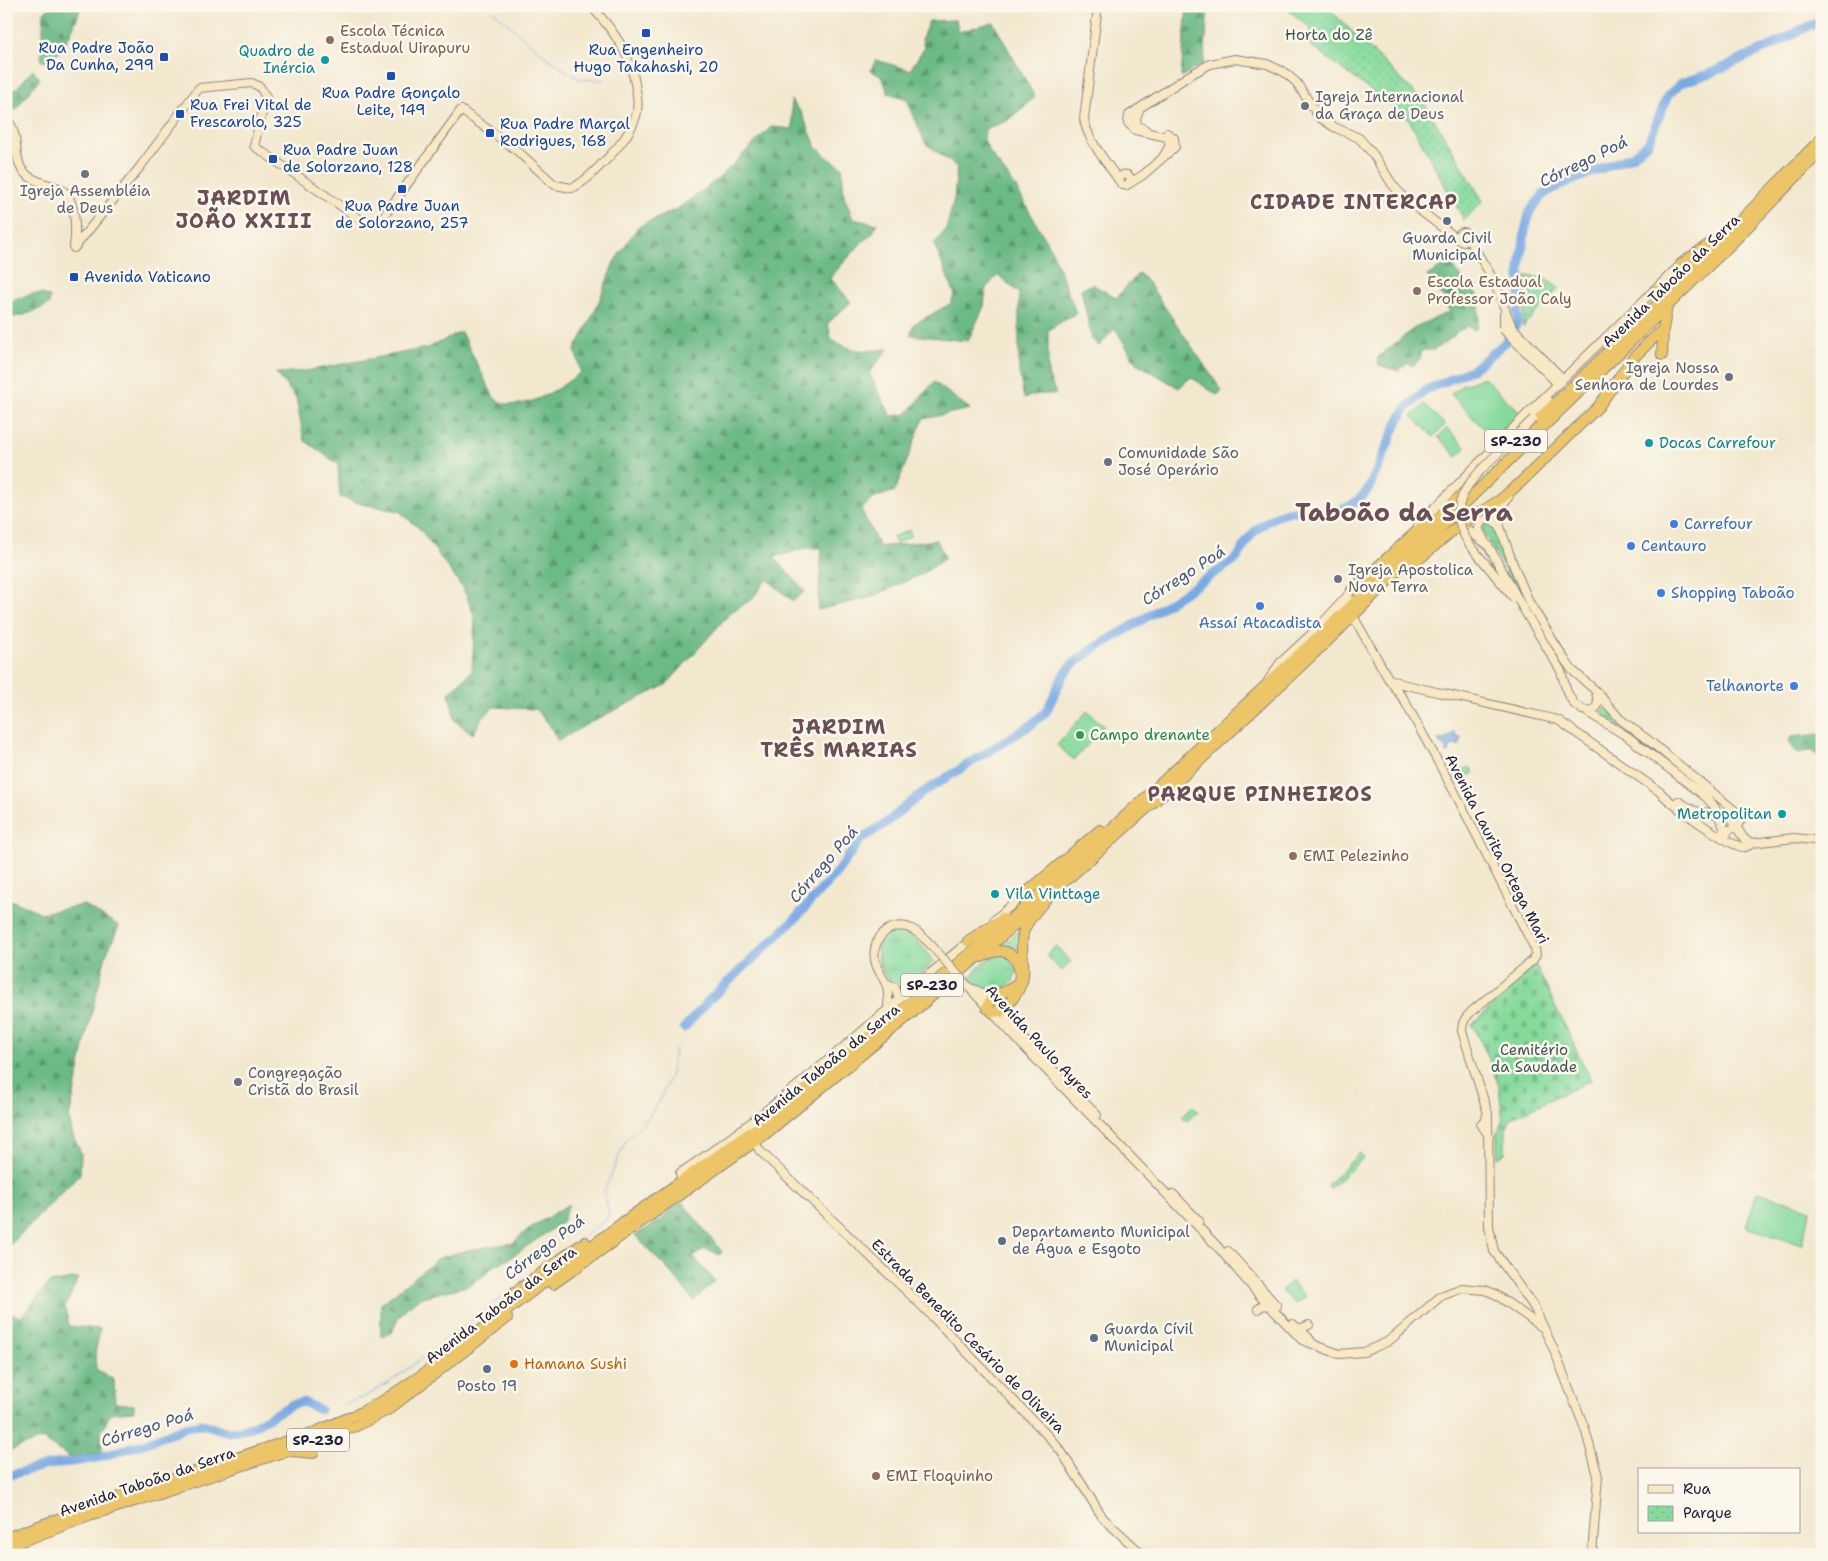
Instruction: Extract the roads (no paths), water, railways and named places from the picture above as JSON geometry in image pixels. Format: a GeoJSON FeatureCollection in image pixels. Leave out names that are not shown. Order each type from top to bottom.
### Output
{"type":"FeatureCollection","features":[{"type":"Feature","properties":{"kind":"highway","name":"Avenida Taboão da Serra"},"geometry":{"type":"LineString","coordinates":[[6,1538],[98,1504],[250,1454],[285,1447],[386,1399],[589,1257],[682,1183],[755,1130],[1032,902],[1266,685],[1388,581],[1464,503],[1634,338],[1729,233],[1822,138]]}},
{"type":"Feature","properties":{"kind":"highway"},"geometry":{"type":"LineString","coordinates":[[1806,155],[1808,140]]}},
{"type":"Feature","properties":{"kind":"highway","name":"Avenida Taboão da Serra"},"geometry":{"type":"LineString","coordinates":[[6,1548],[92,1514],[285,1447],[356,1426],[389,1409],[507,1314],[660,1197],[682,1183],[754,1145],[1049,895],[1194,766],[1352,611],[1446,510],[1494,462],[1731,244],[1822,150]]}},
{"type":"Feature","properties":{"kind":"highway"},"geometry":{"type":"LineString","coordinates":[[1681,264],[1712,242],[1729,233]]}},
{"type":"Feature","properties":{"kind":"highway"},"geometry":{"type":"LineString","coordinates":[[1648,344],[1662,354],[1666,302],[1655,290]]}},
{"type":"Feature","properties":{"kind":"highway"},"geometry":{"type":"LineString","coordinates":[[1388,581],[1398,576],[1457,527],[1500,500],[1520,483],[1586,419],[1606,397],[1633,358],[1663,330]]}},
{"type":"Feature","properties":{"kind":"highway"},"geometry":{"type":"LineString","coordinates":[[1586,419],[1630,349],[1634,338]]}},
{"type":"Feature","properties":{"kind":"highway"},"geometry":{"type":"LineString","coordinates":[[1350,592],[1420,527],[1446,510]]}},
{"type":"Feature","properties":{"kind":"highway"},"geometry":{"type":"LineString","coordinates":[[1027,892],[1125,807],[1171,774]]}},
{"type":"Feature","properties":{"kind":"highway"},"geometry":{"type":"LineString","coordinates":[[970,963],[999,951],[1009,953],[1018,963],[1020,973],[1016,984],[1010,991],[989,1001],[989,1010],[1005,1010],[1019,987],[1023,976],[1021,948],[1023,932],[1049,895]]}},
{"type":"Feature","properties":{"kind":"highway"},"geometry":{"type":"LineString","coordinates":[[968,942],[1015,910],[1032,902]]}},
{"type":"Feature","properties":{"kind":"highway"},"geometry":{"type":"LineString","coordinates":[[819,1079],[834,1064],[846,1047]]}},
{"type":"Feature","properties":{"kind":"highway"},"geometry":{"type":"LineString","coordinates":[[731,1148],[741,1129]]}},
{"type":"Feature","properties":{"kind":"highway"},"geometry":{"type":"LineString","coordinates":[[345,1441],[346,1436],[356,1426]]}},
{"type":"Feature","properties":{"kind":"highway"},"geometry":{"type":"LineString","coordinates":[[285,1447],[313,1453]]}},
{"type":"Feature","properties":{"kind":"main road"},"geometry":{"type":"LineString","coordinates":[[6,117],[13,128],[18,161],[22,170],[40,182],[62,190],[67,194],[74,213],[74,248],[140,167],[199,88],[252,84],[260,86],[266,97],[254,146],[364,222],[374,222],[384,216],[461,110],[515,149],[555,185],[572,188],[587,179],[627,136],[638,110],[631,66],[621,44],[591,6]]}},
{"type":"Feature","properties":{"kind":"main road"},"geometry":{"type":"LineString","coordinates":[[1098,6],[1084,119],[1086,130],[1120,182],[1121,177],[1127,178],[1143,174],[1175,147],[1175,140],[1170,134],[1146,130],[1137,125],[1136,118],[1140,108]]}},
{"type":"Feature","properties":{"kind":"main road"},"geometry":{"type":"LineString","coordinates":[[1163,157],[1170,145],[1167,137],[1135,130],[1128,123],[1129,115],[1190,75],[1210,64],[1224,60],[1257,61],[1284,72],[1302,90],[1319,117],[1358,138],[1373,154],[1399,193],[1406,200],[1462,238],[1475,251],[1492,277],[1499,292],[1509,328],[1546,366],[1559,384]]}},
{"type":"Feature","properties":{"kind":"main road"},"geometry":{"type":"LineString","coordinates":[[1105,160],[1127,178]]}},
{"type":"Feature","properties":{"kind":"main road"},"geometry":{"type":"LineString","coordinates":[[1266,685],[1270,675],[1280,663],[1318,628],[1362,577],[1404,539],[1527,414],[1681,264]]}},
{"type":"Feature","properties":{"kind":"main road"},"geometry":{"type":"LineString","coordinates":[[1524,610],[1470,545],[1464,535],[1459,516],[1460,502],[1463,492],[1475,475],[1533,419],[1559,384]]}},
{"type":"Feature","properties":{"kind":"main road"},"geometry":{"type":"LineString","coordinates":[[1500,527],[1501,507],[1520,483]]}},
{"type":"Feature","properties":{"kind":"main road"},"geometry":{"type":"LineString","coordinates":[[1718,835],[1726,832],[1736,827],[1741,820],[1736,811],[1620,719],[1596,691],[1572,670],[1529,602],[1500,527],[1491,518],[1482,520],[1478,531],[1561,671],[1569,699],[1582,710],[1628,737],[1702,794],[1711,802],[1726,832],[1735,844]]}},
{"type":"Feature","properties":{"kind":"main road"},"geometry":{"type":"LineString","coordinates":[[1449,534],[1464,529],[1488,546]]}},
{"type":"Feature","properties":{"kind":"main road","name":"Avenida Laurita Ortega Mari"},"geometry":{"type":"LineString","coordinates":[[1350,592],[1352,611],[1388,678],[1402,697],[1458,800],[1536,952],[1532,961],[1472,1011],[1462,1024],[1462,1031],[1488,1113],[1484,1123],[1481,1124],[1489,1136],[1489,1227],[1492,1246],[1497,1257],[1510,1272],[1531,1303]]}},
{"type":"Feature","properties":{"kind":"main road"},"geometry":{"type":"LineString","coordinates":[[1388,678],[1398,683],[1421,689],[1558,720],[1691,812],[1718,835],[1735,844],[1746,847],[1752,843],[1794,838],[1822,841]]}},
{"type":"Feature","properties":{"kind":"main road"},"geometry":{"type":"LineString","coordinates":[[1402,697],[1402,690],[1410,685]]}},
{"type":"Feature","properties":{"kind":"main road"},"geometry":{"type":"LineString","coordinates":[[1402,697],[1409,691],[1421,689]]}},
{"type":"Feature","properties":{"kind":"main road"},"geometry":{"type":"LineString","coordinates":[[1582,710],[1593,709],[1598,705],[1596,691]]}},
{"type":"Feature","properties":{"kind":"main road"},"geometry":{"type":"LineString","coordinates":[[1691,812],[1700,810],[1705,806],[1702,794]]}},
{"type":"Feature","properties":{"kind":"main road"},"geometry":{"type":"LineString","coordinates":[[1691,812],[1718,813],[1729,818],[1744,839],[1752,843]]}},
{"type":"Feature","properties":{"kind":"main road"},"geometry":{"type":"LineString","coordinates":[[682,1183],[741,1129],[846,1047],[910,989],[1027,892]]}},
{"type":"Feature","properties":{"kind":"main road"},"geometry":{"type":"LineString","coordinates":[[888,1010],[889,997],[886,982],[879,971],[875,958],[876,945],[884,932],[899,926],[911,928],[918,932],[965,983]]}},
{"type":"Feature","properties":{"kind":"main road"},"geometry":{"type":"LineString","coordinates":[[886,982],[900,990],[910,989]]}},
{"type":"Feature","properties":{"kind":"main road","name":"Avenida Paulo Ayres"},"geometry":{"type":"LineString","coordinates":[[965,983],[979,992],[994,997],[1005,1010],[1007,1019],[1014,1029],[1298,1336],[1310,1342]]}},
{"type":"Feature","properties":{"kind":"main road","name":"Avenida Paulo Ayres"},"geometry":{"type":"LineString","coordinates":[[965,983],[989,1010],[1188,1210],[1310,1342]]}},
{"type":"Feature","properties":{"kind":"main road"},"geometry":{"type":"LineString","coordinates":[[895,988],[899,999]]}},
{"type":"Feature","properties":{"kind":"main road"},"geometry":{"type":"LineString","coordinates":[[754,1145],[755,1118]]}},
{"type":"Feature","properties":{"kind":"main road","name":"Estrada Benedito Cesário de Oliveira"},"geometry":{"type":"LineString","coordinates":[[754,1145],[923,1307],[1057,1445],[1103,1518],[1143,1555]]}},
{"type":"Feature","properties":{"kind":"main road"},"geometry":{"type":"LineString","coordinates":[[1176,1205],[1183,1210],[1188,1210]]}},
{"type":"Feature","properties":{"kind":"main road"},"geometry":{"type":"LineString","coordinates":[[1310,1342],[1339,1354],[1355,1353],[1375,1348],[1395,1336],[1441,1296],[1462,1288],[1490,1292],[1543,1327]]}},
{"type":"Feature","properties":{"kind":"main road"},"geometry":{"type":"LineString","coordinates":[[1521,1311],[1528,1308],[1531,1303]]}},
{"type":"Feature","properties":{"kind":"main road"},"geometry":{"type":"LineString","coordinates":[[1531,1303],[1554,1350],[1585,1429],[1598,1476],[1592,1555]]}},
{"type":"Feature","properties":{"kind":"main road"},"geometry":{"type":"LineString","coordinates":[[1258,1309],[1261,1306],[1269,1305]]}},
{"type":"Feature","properties":{"kind":"main road"},"geometry":{"type":"LineString","coordinates":[[1298,1330],[1309,1325]]}},
{"type":"Feature","properties":{"kind":"water"},"geometry":{"type":"Polygon","coordinates":[[[1455,732],[1456,736],[1461,737],[1460,745],[1452,745],[1449,752],[1446,753],[1445,746],[1440,744],[1438,740],[1446,739],[1455,732]]]}},
{"type":"Feature","properties":{"kind":"waterway"},"geometry":{"type":"LineString","coordinates":[[493,11],[546,57],[579,79],[604,80]]}},
{"type":"Feature","properties":{"kind":"waterway","name":"Córrego Poá"},"geometry":{"type":"LineString","coordinates":[[684,1028],[709,1000],[796,918],[837,872],[861,839],[886,823],[922,793],[1031,725],[1046,712],[1063,676],[1073,664],[1095,648],[1235,560],[1253,534],[1273,518],[1291,511],[1314,514],[1334,512],[1354,503],[1365,494],[1397,423],[1406,408],[1426,390],[1473,369],[1506,342],[1518,321],[1520,267],[1530,211],[1543,195],[1554,188],[1632,156],[1648,143],[1668,95],[1681,83],[1711,73],[1822,21]]}},
{"type":"Feature","properties":{"kind":"waterway","name":"Córrego Poá"},"geometry":{"type":"LineString","coordinates":[[522,1281],[607,1219],[609,1213],[604,1192],[626,1140],[647,1119],[660,1100],[671,1074],[675,1049]]}},
{"type":"Feature","properties":{"kind":"waterway","name":"Córrego Poá"},"geometry":{"type":"LineString","coordinates":[[343,1404],[364,1397],[390,1382],[511,1290]]}},
{"type":"Feature","properties":{"kind":"waterway","name":"Córrego Poá"},"geometry":{"type":"LineString","coordinates":[[6,1476],[48,1465],[93,1459],[146,1443],[186,1427],[202,1424],[229,1432],[237,1431],[251,1427],[293,1404],[303,1402],[320,1410]]}},
{"type":"Feature","properties":{"kind":"place","name":"Rua Engenheiro Hugo Takahashi, 20"},"geometry":{"type":"Point","coordinates":[646,33]}},
{"type":"Feature","properties":{"kind":"place","name":"Escola Técnica Estadual Uirapuru"},"geometry":{"type":"Point","coordinates":[330,40]}},
{"type":"Feature","properties":{"kind":"place","name":"Rua Padre João Da Cunha, 299"},"geometry":{"type":"Point","coordinates":[164,57]}},
{"type":"Feature","properties":{"kind":"place","name":"Quadro de Inércia"},"geometry":{"type":"Point","coordinates":[325,60]}},
{"type":"Feature","properties":{"kind":"place","name":"Rua Padre Gonçalo Leite, 149"},"geometry":{"type":"Point","coordinates":[391,76]}},
{"type":"Feature","properties":{"kind":"place","name":"Igreja Internacional da Graça de Deus"},"geometry":{"type":"Point","coordinates":[1305,106]}},
{"type":"Feature","properties":{"kind":"place","name":"Rua Frei Vital de Frescarolo, 325"},"geometry":{"type":"Point","coordinates":[180,114]}},
{"type":"Feature","properties":{"kind":"place","name":"Rua Padre Marçal Rodrigues, 168"},"geometry":{"type":"Point","coordinates":[490,133]}},
{"type":"Feature","properties":{"kind":"place","name":"Rua Padre Juan de Solorzano, 128"},"geometry":{"type":"Point","coordinates":[273,159]}},
{"type":"Feature","properties":{"kind":"place","name":"Igreja Assembléia de Deus"},"geometry":{"type":"Point","coordinates":[85,174]}},
{"type":"Feature","properties":{"kind":"place","name":"Rua Padre Juan de Solorzano, 257"},"geometry":{"type":"Point","coordinates":[402,189]}},
{"type":"Feature","properties":{"kind":"place","name":"Guarda Civil Municipal"},"geometry":{"type":"Point","coordinates":[1447,221]}},
{"type":"Feature","properties":{"kind":"place","name":"Avenida Vaticano"},"geometry":{"type":"Point","coordinates":[74,277]}},
{"type":"Feature","properties":{"kind":"place","name":"Escola Estadual Professor João Caly"},"geometry":{"type":"Point","coordinates":[1417,291]}},
{"type":"Feature","properties":{"kind":"place","name":"Igreja Nossa Senhora de Lourdes"},"geometry":{"type":"Point","coordinates":[1729,377]}},
{"type":"Feature","properties":{"kind":"place","name":"Docas Carrefour"},"geometry":{"type":"Point","coordinates":[1649,443]}},
{"type":"Feature","properties":{"kind":"place","name":"Comunidade São José Operário"},"geometry":{"type":"Point","coordinates":[1108,462]}},
{"type":"Feature","properties":{"kind":"place","name":"Carrefour"},"geometry":{"type":"Point","coordinates":[1674,524]}},
{"type":"Feature","properties":{"kind":"place","name":"Centauro"},"geometry":{"type":"Point","coordinates":[1631,546]}},
{"type":"Feature","properties":{"kind":"place","name":"Igreja Apostolica Nova Terra"},"geometry":{"type":"Point","coordinates":[1338,579]}},
{"type":"Feature","properties":{"kind":"place","name":"Shopping Taboão"},"geometry":{"type":"Point","coordinates":[1661,593]}},
{"type":"Feature","properties":{"kind":"place","name":"Assaí Atacadista"},"geometry":{"type":"Point","coordinates":[1260,606]}},
{"type":"Feature","properties":{"kind":"place","name":"Telhanorte"},"geometry":{"type":"Point","coordinates":[1794,686]}},
{"type":"Feature","properties":{"kind":"place","name":"Campo drenante"},"geometry":{"type":"Point","coordinates":[1080,735]}},
{"type":"Feature","properties":{"kind":"place","name":"Metropolitan"},"geometry":{"type":"Point","coordinates":[1782,814]}},
{"type":"Feature","properties":{"kind":"place","name":"EMI Pelezinho"},"geometry":{"type":"Point","coordinates":[1293,856]}},
{"type":"Feature","properties":{"kind":"place","name":"Vila Vinttage"},"geometry":{"type":"Point","coordinates":[995,894]}},
{"type":"Feature","properties":{"kind":"place","name":"Congregação Cristã do Brasil"},"geometry":{"type":"Point","coordinates":[238,1082]}},
{"type":"Feature","properties":{"kind":"place","name":"Departamento Municipal de Água e Esgoto"},"geometry":{"type":"Point","coordinates":[1002,1241]}},
{"type":"Feature","properties":{"kind":"place","name":"Guarda Cívil Municipal"},"geometry":{"type":"Point","coordinates":[1094,1338]}},
{"type":"Feature","properties":{"kind":"place","name":"Hamana Sushi"},"geometry":{"type":"Point","coordinates":[514,1364]}},
{"type":"Feature","properties":{"kind":"place","name":"Posto 19"},"geometry":{"type":"Point","coordinates":[487,1369]}},
{"type":"Feature","properties":{"kind":"place","name":"EMI Floquinho"},"geometry":{"type":"Point","coordinates":[876,1476]}},
{"type":"Feature","properties":{"kind":"district","name":"CIDADE INTERCAP"},"geometry":{"type":"Point","coordinates":[1354,202]}},
{"type":"Feature","properties":{"kind":"district","name":"JARDIM JOÃO XXIII"},"geometry":{"type":"Point","coordinates":[244,210]}},
{"type":"Feature","properties":{"kind":"district","name":"Taboão da Serra"},"geometry":{"type":"Point","coordinates":[1404,512]}},
{"type":"Feature","properties":{"kind":"district","name":"JARDIM TRÊS MARIAS"},"geometry":{"type":"Point","coordinates":[839,738]}},
{"type":"Feature","properties":{"kind":"district","name":"PARQUE PINHEIROS"},"geometry":{"type":"Point","coordinates":[1260,794]}},
{"type":"Feature","properties":{"kind":"park label","name":"Horta do Zê"},"geometry":{"type":"Point","coordinates":[1329,35]}},
{"type":"Feature","properties":{"kind":"park label","name":"Cemitério da Saudade"},"geometry":{"type":"Point","coordinates":[1534,1058]}}]}
